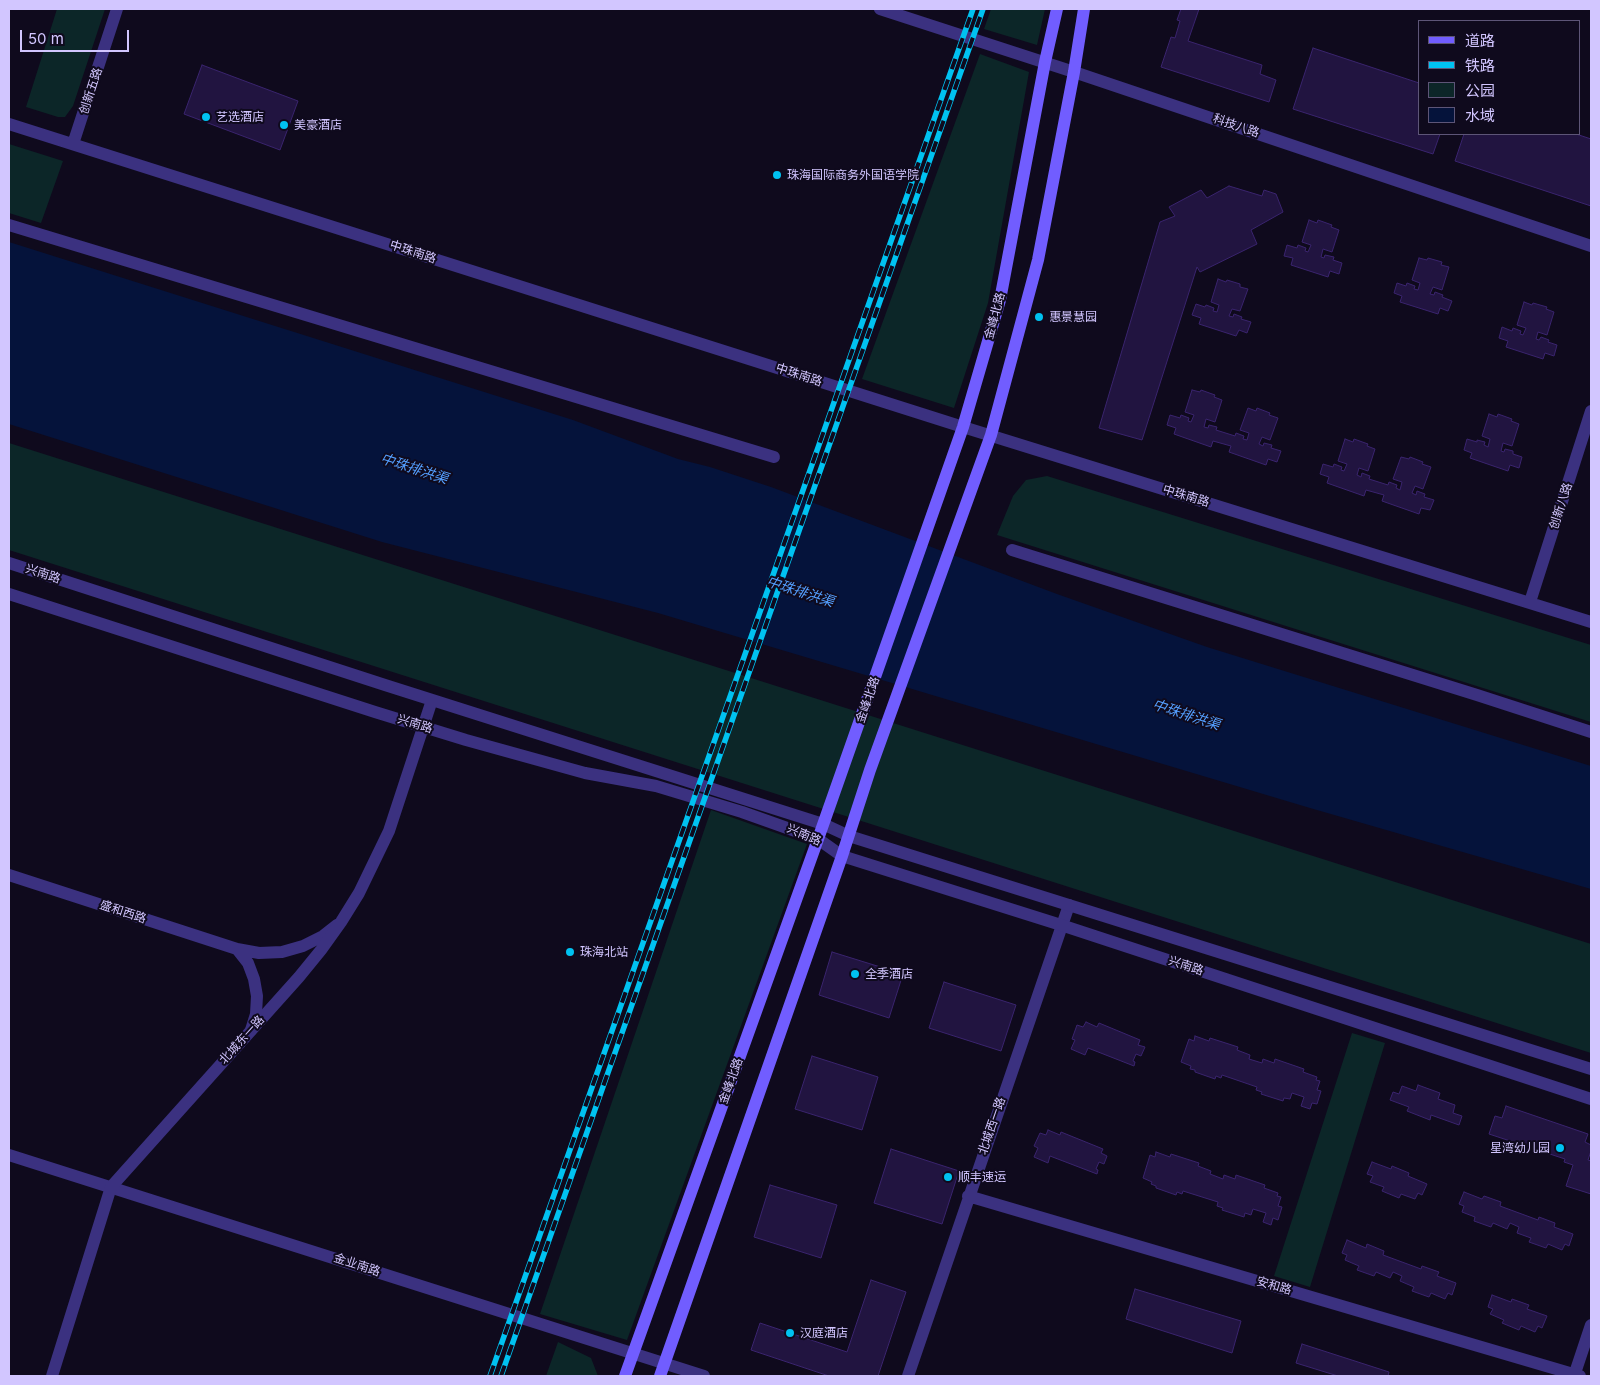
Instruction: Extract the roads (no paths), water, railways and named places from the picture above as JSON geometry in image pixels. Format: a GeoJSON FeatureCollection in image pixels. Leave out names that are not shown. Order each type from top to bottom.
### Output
{"type":"FeatureCollection","features":[{"type":"Feature","properties":{"kind":"main road","name":"金峰北路"},"geometry":{"type":"LineString","coordinates":[[625,1376],[846,762],[963,427],[1000,300],[1045,62],[1057,9]]}},
{"type":"Feature","properties":{"kind":"main road","name":"金峰北路"},"geometry":{"type":"LineString","coordinates":[[660,1376],[849,836],[870,770],[991,435],[1038,260],[1074,72],[1084,9]]}},
{"type":"Feature","properties":{"kind":"street","name":"创新五路"},"geometry":{"type":"LineString","coordinates":[[73,144],[117,9]]}},
{"type":"Feature","properties":{"kind":"street","name":"科技八路"},"geometry":{"type":"LineString","coordinates":[[880,9],[1045,62],[1591,246]]}},
{"type":"Feature","properties":{"kind":"street","name":"中珠南路"},"geometry":{"type":"LineString","coordinates":[[9,124],[963,427],[1591,622]]}},
{"type":"Feature","properties":{"kind":"street"},"geometry":{"type":"LineString","coordinates":[[9,226],[774,457]]}},
{"type":"Feature","properties":{"kind":"street","name":"创新八路"},"geometry":{"type":"LineString","coordinates":[[1530,602],[1591,411]]}},
{"type":"Feature","properties":{"kind":"street"},"geometry":{"type":"LineString","coordinates":[[1012,550],[1591,732]]}},
{"type":"Feature","properties":{"kind":"street","name":"兴南路"},"geometry":{"type":"LineString","coordinates":[[9,563],[823,824],[849,836],[1591,1069]]}},
{"type":"Feature","properties":{"kind":"street","name":"兴南路"},"geometry":{"type":"LineString","coordinates":[[9,594],[423,727],[585,773],[656,786],[742,812],[818,839],[842,856],[1591,1099]]}},
{"type":"Feature","properties":{"kind":"street","name":"北城东一路"},"geometry":{"type":"LineString","coordinates":[[52,1376],[111,1187],[299,977],[341,922],[359,893],[389,831],[432,700]]}},
{"type":"Feature","properties":{"kind":"street","name":"盛和西路"},"geometry":{"type":"LineString","coordinates":[[9,875],[237,949],[259,953],[282,952],[303,946],[317,939],[341,922]]}},
{"type":"Feature","properties":{"kind":"street","name":"北城西一路"},"geometry":{"type":"LineString","coordinates":[[908,1376],[1069,905]]}},
{"type":"Feature","properties":{"kind":"street"},"geometry":{"type":"LineString","coordinates":[[237,949],[248,963],[254,979],[257,996],[256,1014],[251,1030]]}},
{"type":"Feature","properties":{"kind":"street","name":"金业南路"},"geometry":{"type":"LineString","coordinates":[[9,1155],[704,1376]]}},
{"type":"Feature","properties":{"kind":"street","name":"安和路"},"geometry":{"type":"LineString","coordinates":[[968,1196],[1576,1376]]}},
{"type":"Feature","properties":{"kind":"street"},"geometry":{"type":"LineString","coordinates":[[1576,1376],[1591,1325]]}},
{"type":"Feature","properties":{"kind":"water","name":"中珠排洪渠"},"geometry":{"type":"Polygon","coordinates":[[[9,242],[573,420],[678,459],[710,467],[771,487],[1057,594],[1207,647],[1591,766],[1591,889],[1310,808],[658,613],[382,542],[9,424],[9,242]]]}},
{"type":"Feature","properties":{"kind":"railway"},"geometry":{"type":"LineString","coordinates":[[490,1376],[973,9]]}},
{"type":"Feature","properties":{"kind":"railway"},"geometry":{"type":"LineString","coordinates":[[501,1376],[983,9]]}},
{"type":"Feature","properties":{"kind":"place","name":"艺选酒店"},"geometry":{"type":"Point","coordinates":[206,117]}},
{"type":"Feature","properties":{"kind":"place","name":"美豪酒店"},"geometry":{"type":"Point","coordinates":[284,125]}},
{"type":"Feature","properties":{"kind":"place","name":"珠海国际商务外国语学院"},"geometry":{"type":"Point","coordinates":[777,175]}},
{"type":"Feature","properties":{"kind":"place","name":"惠景慧园"},"geometry":{"type":"Point","coordinates":[1039,317]}},
{"type":"Feature","properties":{"kind":"place","name":"珠海北站"},"geometry":{"type":"Point","coordinates":[570,952]}},
{"type":"Feature","properties":{"kind":"place","name":"全季酒店"},"geometry":{"type":"Point","coordinates":[855,974]}},
{"type":"Feature","properties":{"kind":"place","name":"星湾幼儿园"},"geometry":{"type":"Point","coordinates":[1560,1148]}},
{"type":"Feature","properties":{"kind":"place","name":"顺丰速运"},"geometry":{"type":"Point","coordinates":[948,1177]}},
{"type":"Feature","properties":{"kind":"place","name":"汉庭酒店"},"geometry":{"type":"Point","coordinates":[790,1333]}}]}
